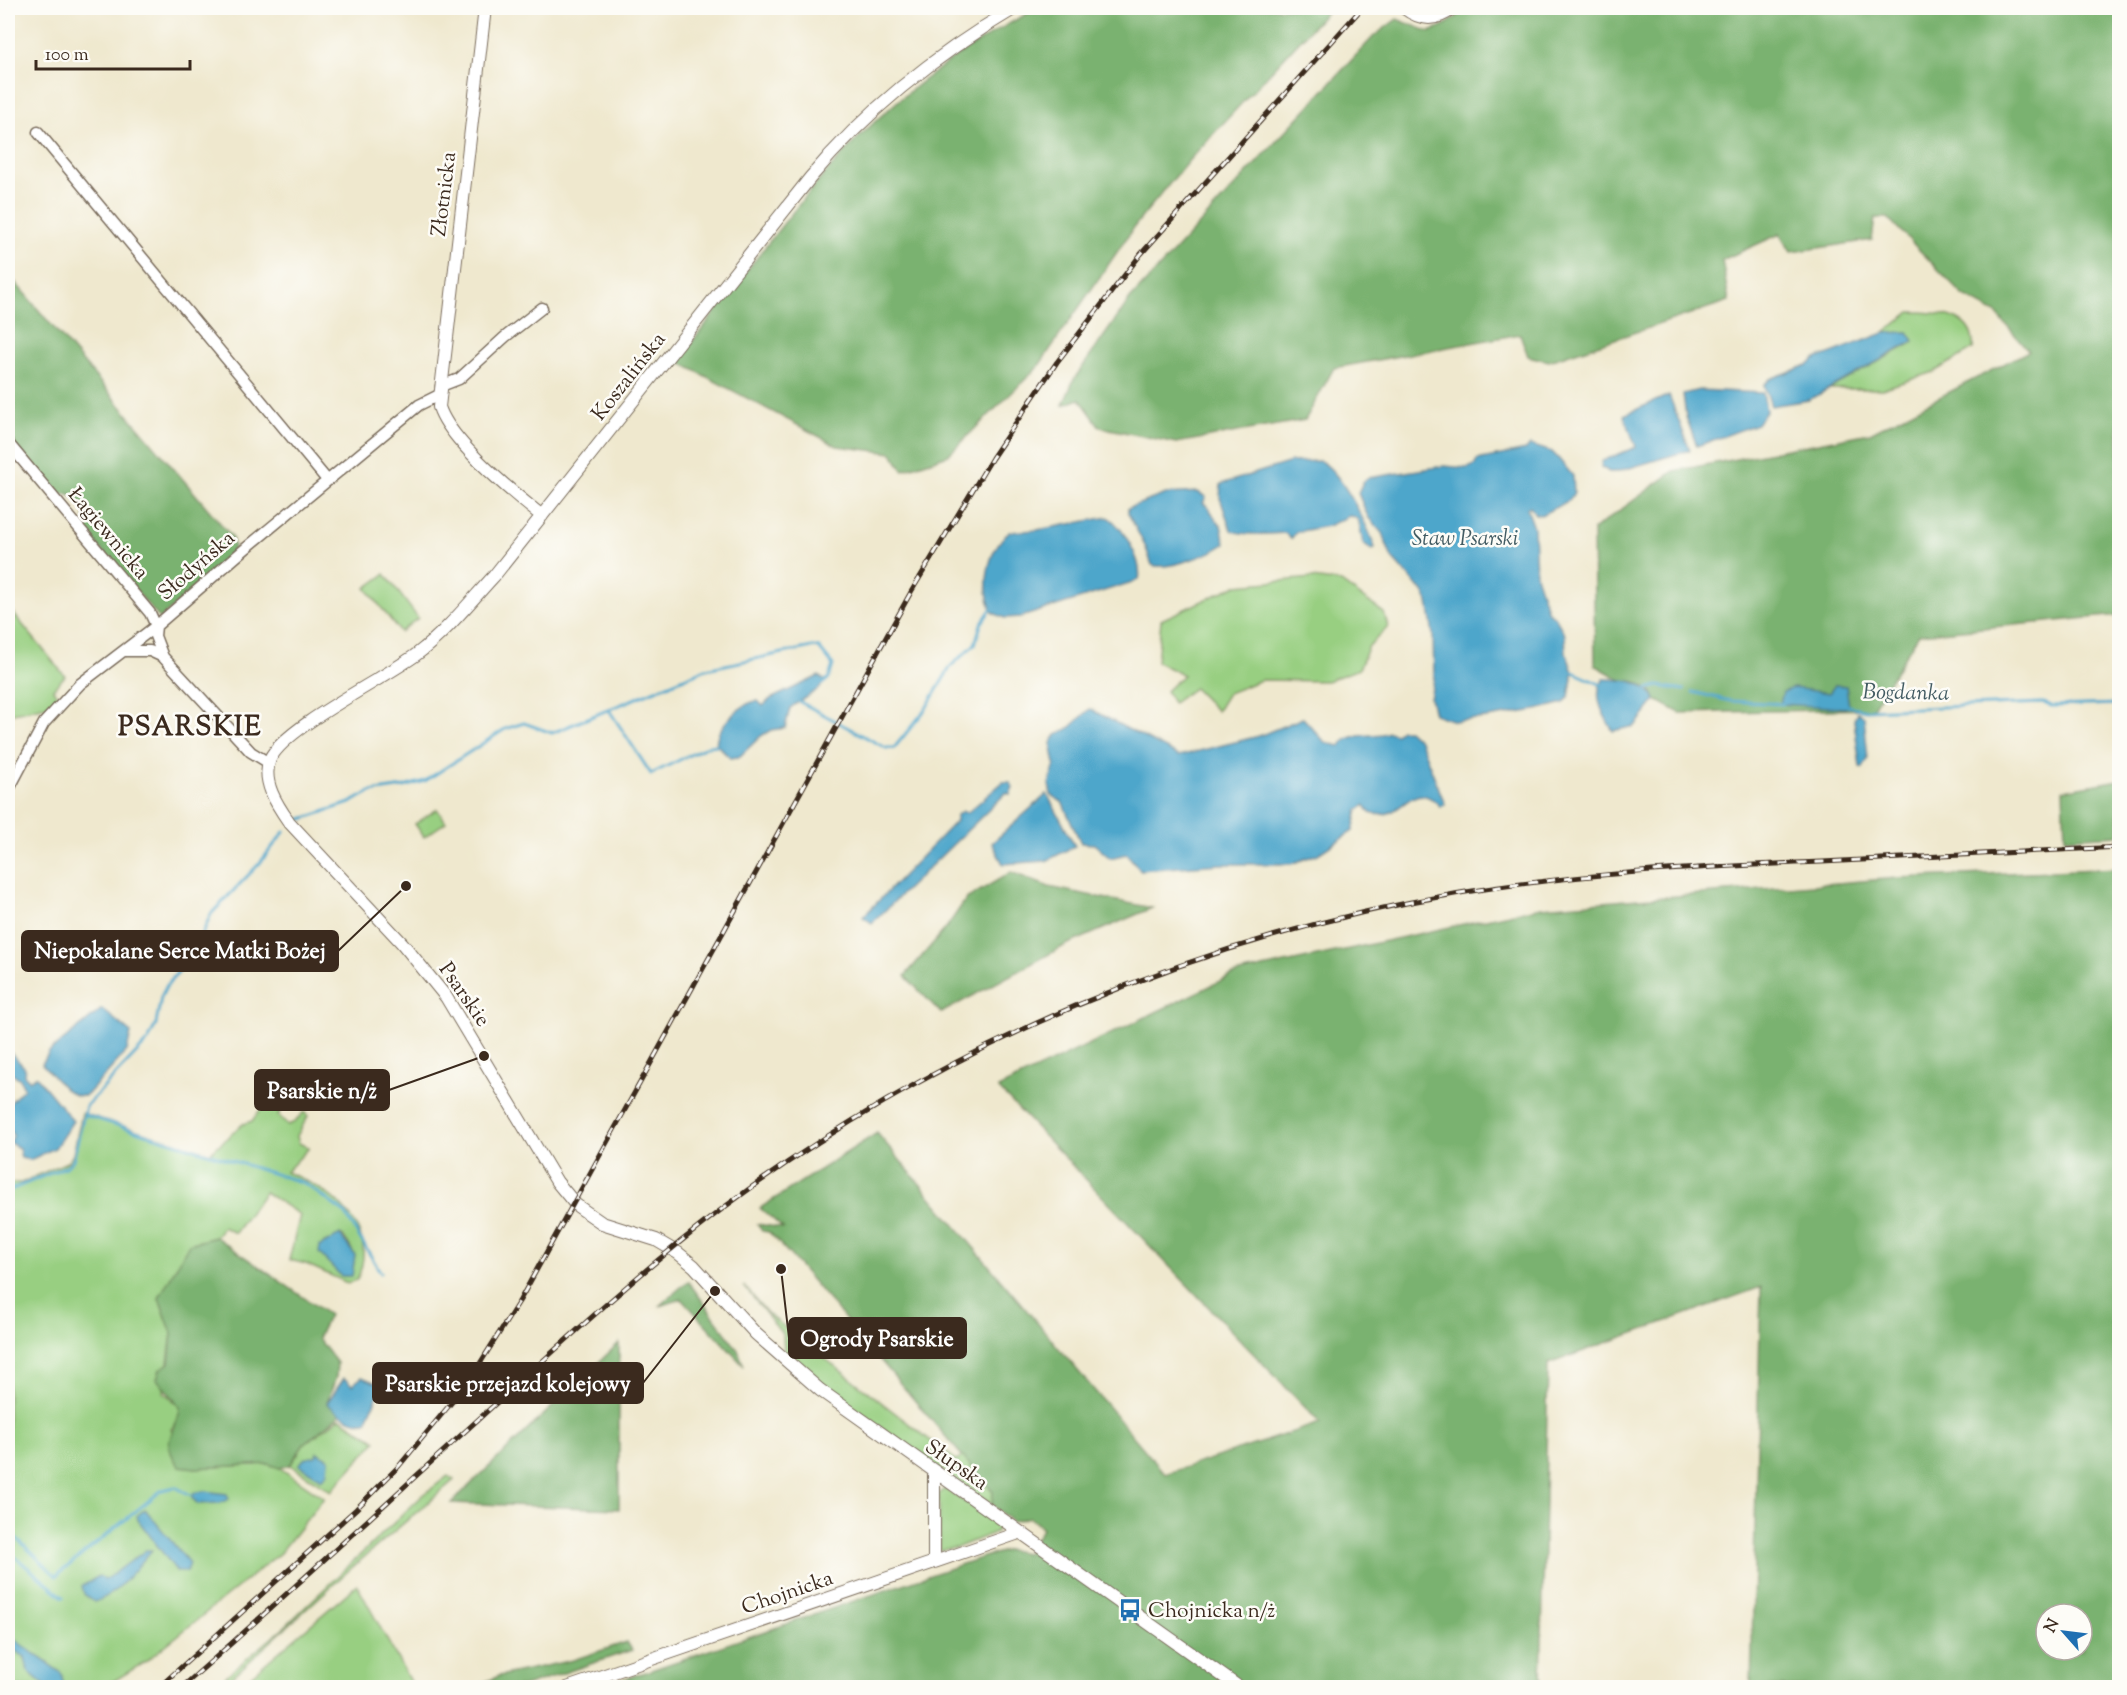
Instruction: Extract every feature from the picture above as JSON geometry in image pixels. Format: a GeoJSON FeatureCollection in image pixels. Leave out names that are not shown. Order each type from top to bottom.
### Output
{"type":"FeatureCollection","features":[{"type":"Feature","properties":{"kind":"street","name":"Złotnicka"},"geometry":{"type":"LineString","coordinates":[[484,8],[440,391],[443,417],[452,432],[542,516]]}},
{"type":"Feature","properties":{"kind":"street","name":"Koszalińska"},"geometry":{"type":"LineString","coordinates":[[269,763],[275,752],[295,733],[402,665],[433,641],[494,576],[832,152],[862,120],[908,80],[1015,8]]}},
{"type":"Feature","properties":{"kind":"street"},"geometry":{"type":"LineString","coordinates":[[1404,8],[1420,18],[1431,19],[1442,16],[1453,8]]}},
{"type":"Feature","properties":{"kind":"street"},"geometry":{"type":"LineString","coordinates":[[38,132],[327,480]]}},
{"type":"Feature","properties":{"kind":"street"},"geometry":{"type":"LineString","coordinates":[[440,391],[459,379],[505,337],[542,308]]}},
{"type":"Feature","properties":{"kind":"street","name":"Słodyńska"},"geometry":{"type":"LineString","coordinates":[[8,791],[33,739],[55,709],[80,684],[156,626],[327,480],[419,405],[440,391]]}},
{"type":"Feature","properties":{"kind":"street","name":"Łagiewnicka"},"geometry":{"type":"LineString","coordinates":[[8,443],[138,598],[156,626],[155,636],[163,657],[251,752],[269,763]]}},
{"type":"Feature","properties":{"kind":"street"},"geometry":{"type":"LineString","coordinates":[[123,651],[138,650],[163,657]]}},
{"type":"Feature","properties":{"kind":"street","name":"Psarskie"},"geometry":{"type":"LineString","coordinates":[[269,763],[270,789],[284,815],[408,949],[447,997],[570,1198],[602,1223],[656,1240],[672,1248]]}},
{"type":"Feature","properties":{"kind":"street","name":"Słupska"},"geometry":{"type":"LineString","coordinates":[[672,1248],[694,1266],[778,1355],[850,1413],[1240,1688]]}},
{"type":"Feature","properties":{"kind":"street"},"geometry":{"type":"LineString","coordinates":[[934,1472],[934,1561]]}},
{"type":"Feature","properties":{"kind":"street","name":"Chojnicka"},"geometry":{"type":"LineString","coordinates":[[567,1688],[1019,1533]]}},
{"type":"Feature","properties":{"kind":"green space"},"geometry":{"type":"Polygon","coordinates":[[[1038,8],[1330,8],[1191,158],[1137,223],[1038,367],[948,455],[903,470],[892,453],[837,446],[677,361],[789,217],[861,135],[901,98],[967,49],[1038,8]]]}},
{"type":"Feature","properties":{"kind":"green space"},"geometry":{"type":"Polygon","coordinates":[[[1468,8],[2119,8],[2119,615],[1919,634],[1872,709],[1680,713],[1656,700],[1650,689],[1636,682],[1621,680],[1595,665],[1593,530],[1674,471],[1870,433],[2029,351],[1996,313],[1964,296],[1888,218],[1875,218],[1872,240],[1791,252],[1780,234],[1722,260],[1729,301],[1549,361],[1528,356],[1520,334],[1334,368],[1305,420],[1176,443],[1100,427],[1080,399],[1063,405],[1074,379],[1130,299],[1374,36],[1397,19],[1430,32],[1448,23],[1468,8]]]}},
{"type":"Feature","properties":{"kind":"green space"},"geometry":{"type":"Polygon","coordinates":[[[8,274],[232,537],[234,547],[232,554],[160,619],[86,532],[84,505],[69,494],[54,495],[8,440],[8,274]]]}},
{"type":"Feature","properties":{"kind":"green space"},"geometry":{"type":"Polygon","coordinates":[[[1910,312],[1942,314],[1961,321],[1968,328],[1972,337],[1973,349],[1934,372],[1882,389],[1829,389],[1914,342],[1908,332],[1884,333],[1910,312]]]}},
{"type":"Feature","properties":{"kind":"green space"},"geometry":{"type":"Polygon","coordinates":[[[385,574],[418,618],[400,632],[366,588],[385,574]]]}},
{"type":"Feature","properties":{"kind":"green space"},"geometry":{"type":"Polygon","coordinates":[[[1312,578],[1341,582],[1384,613],[1388,627],[1369,646],[1359,669],[1327,681],[1261,680],[1228,693],[1217,711],[1194,688],[1173,703],[1166,691],[1183,675],[1157,662],[1161,620],[1237,585],[1312,578]]]}},
{"type":"Feature","properties":{"kind":"green space"},"geometry":{"type":"Polygon","coordinates":[[[8,607],[65,676],[53,689],[59,698],[52,705],[8,714],[8,607]]]}},
{"type":"Feature","properties":{"kind":"green space"},"geometry":{"type":"Polygon","coordinates":[[[2119,780],[2119,835],[2065,838],[2063,790],[2119,780]]]}},
{"type":"Feature","properties":{"kind":"green space"},"geometry":{"type":"Polygon","coordinates":[[[437,809],[446,822],[424,837],[415,824],[437,809]]]}},
{"type":"Feature","properties":{"kind":"green space"},"geometry":{"type":"Polygon","coordinates":[[[2119,868],[2119,1687],[1751,1687],[1761,1287],[1548,1364],[1541,1687],[598,1688],[980,1558],[1008,1550],[1027,1553],[1042,1528],[1029,1517],[1012,1522],[992,1505],[993,1492],[792,1257],[769,1232],[762,1231],[757,1224],[783,1228],[760,1208],[877,1133],[1165,1474],[1320,1423],[998,1088],[1235,974],[1541,907],[1898,878],[2119,868]]]}},
{"type":"Feature","properties":{"kind":"green space"},"geometry":{"type":"Polygon","coordinates":[[[1011,872],[1049,887],[1152,908],[1066,945],[941,1013],[905,976],[946,928],[966,899],[1011,872]]]}},
{"type":"Feature","properties":{"kind":"green space"},"geometry":{"type":"Polygon","coordinates":[[[277,1093],[289,1096],[290,1099],[278,1115],[288,1125],[295,1122],[304,1112],[308,1116],[297,1136],[299,1143],[309,1148],[286,1172],[319,1188],[334,1199],[357,1227],[362,1243],[363,1261],[357,1280],[347,1283],[306,1264],[289,1260],[300,1215],[265,1192],[235,1233],[223,1227],[216,1237],[189,1244],[159,1298],[172,1333],[164,1392],[180,1407],[180,1419],[171,1429],[195,1468],[268,1464],[280,1468],[324,1498],[280,1553],[145,1662],[104,1687],[64,1687],[61,1673],[35,1654],[22,1655],[28,1671],[47,1687],[8,1688],[8,1183],[21,1183],[69,1161],[73,1154],[82,1113],[210,1153],[243,1124],[252,1121],[270,1096],[277,1093]],[[343,1236],[324,1243],[323,1256],[345,1276],[349,1275],[352,1270],[354,1255],[343,1236]]]}},
{"type":"Feature","properties":{"kind":"green space"},"geometry":{"type":"Polygon","coordinates":[[[216,1237],[329,1315],[318,1338],[337,1363],[336,1377],[327,1403],[341,1414],[304,1444],[290,1465],[280,1468],[268,1464],[195,1468],[179,1466],[170,1448],[169,1442],[180,1407],[157,1379],[160,1369],[169,1363],[172,1333],[159,1298],[189,1244],[216,1237]]]}},
{"type":"Feature","properties":{"kind":"green space"},"geometry":{"type":"Polygon","coordinates":[[[688,1281],[738,1350],[744,1366],[682,1299],[659,1306],[688,1281]]]}},
{"type":"Feature","properties":{"kind":"green space"},"geometry":{"type":"Polygon","coordinates":[[[744,1286],[768,1314],[957,1461],[964,1455],[993,1492],[992,1505],[816,1382],[784,1351],[783,1335],[744,1286]]]}},
{"type":"Feature","properties":{"kind":"green space"},"geometry":{"type":"Polygon","coordinates":[[[619,1343],[619,1509],[451,1503],[619,1343]]]}},
{"type":"Feature","properties":{"kind":"green space"},"geometry":{"type":"Polygon","coordinates":[[[340,1418],[376,1441],[331,1491],[290,1465],[304,1444],[340,1418]]]}},
{"type":"Feature","properties":{"kind":"green space"},"geometry":{"type":"Polygon","coordinates":[[[448,1476],[454,1480],[347,1572],[230,1679],[220,1687],[213,1687],[280,1631],[422,1496],[448,1476]]]}},
{"type":"Feature","properties":{"kind":"green space"},"geometry":{"type":"Polygon","coordinates":[[[945,1489],[993,1520],[997,1525],[996,1532],[956,1548],[940,1550],[939,1494],[945,1489]]]}},
{"type":"Feature","properties":{"kind":"green space"},"geometry":{"type":"Polygon","coordinates":[[[357,1585],[413,1687],[233,1687],[237,1683],[239,1686],[357,1585]]]}},
{"type":"Feature","properties":{"kind":"green space"},"geometry":{"type":"Polygon","coordinates":[[[627,1642],[632,1650],[522,1687],[474,1687],[499,1676],[573,1660],[627,1642]]]}},
{"type":"Feature","properties":{"kind":"water"},"geometry":{"type":"Polygon","coordinates":[[[1908,332],[1914,341],[1809,400],[1771,406],[1764,385],[1770,379],[1884,333],[1908,332]]]}},
{"type":"Feature","properties":{"kind":"water"},"geometry":{"type":"Polygon","coordinates":[[[1699,390],[1763,393],[1766,411],[1757,424],[1697,446],[1686,417],[1683,394],[1699,390]]]}},
{"type":"Feature","properties":{"kind":"water"},"geometry":{"type":"Polygon","coordinates":[[[1669,395],[1690,450],[1616,472],[1609,472],[1601,467],[1602,461],[1636,447],[1624,415],[1669,395]]]}},
{"type":"Feature","properties":{"kind":"water","name":"Staw Psarski"},"geometry":{"type":"Polygon","coordinates":[[[1530,445],[1552,452],[1573,476],[1574,492],[1570,500],[1541,515],[1535,514],[1530,506],[1527,508],[1534,528],[1536,575],[1548,612],[1555,617],[1565,635],[1566,652],[1573,672],[1569,697],[1564,703],[1536,710],[1454,721],[1434,714],[1430,698],[1434,679],[1433,635],[1428,602],[1423,592],[1392,558],[1382,533],[1368,517],[1358,493],[1363,482],[1368,478],[1444,466],[1468,468],[1475,465],[1477,460],[1526,450],[1530,445]]]}},
{"type":"Feature","properties":{"kind":"water"},"geometry":{"type":"Polygon","coordinates":[[[1320,461],[1328,466],[1344,487],[1360,513],[1375,548],[1372,550],[1363,544],[1359,522],[1355,517],[1349,516],[1328,526],[1296,532],[1291,539],[1285,533],[1249,534],[1231,530],[1220,498],[1221,484],[1291,462],[1320,461]]]}},
{"type":"Feature","properties":{"kind":"water"},"geometry":{"type":"Polygon","coordinates":[[[1198,492],[1206,497],[1203,503],[1221,525],[1225,544],[1188,560],[1167,566],[1152,565],[1128,513],[1128,508],[1166,494],[1198,492]]]}},
{"type":"Feature","properties":{"kind":"water"},"geometry":{"type":"Polygon","coordinates":[[[1108,517],[1120,528],[1131,545],[1138,564],[1139,580],[1021,617],[1005,618],[993,613],[987,592],[988,570],[996,549],[1009,532],[1037,530],[1108,517]]]}},
{"type":"Feature","properties":{"kind":"water"},"geometry":{"type":"Polygon","coordinates":[[[819,676],[824,680],[820,688],[790,708],[785,728],[771,730],[761,736],[739,757],[730,758],[717,745],[719,732],[744,706],[758,701],[763,706],[770,699],[819,676]]]}},
{"type":"Feature","properties":{"kind":"water"},"geometry":{"type":"Polygon","coordinates":[[[1604,679],[1634,682],[1646,688],[1656,700],[1635,726],[1613,731],[1600,705],[1600,685],[1604,679]]]}},
{"type":"Feature","properties":{"kind":"water"},"geometry":{"type":"Polygon","coordinates":[[[1835,685],[1846,686],[1849,706],[1845,708],[1780,704],[1783,692],[1793,688],[1829,693],[1835,685]]]}},
{"type":"Feature","properties":{"kind":"water"},"geometry":{"type":"Polygon","coordinates":[[[1090,709],[1179,756],[1259,736],[1303,718],[1326,743],[1340,746],[1344,741],[1356,736],[1389,732],[1396,734],[1401,730],[1408,730],[1420,741],[1445,804],[1441,807],[1422,795],[1382,815],[1370,813],[1365,805],[1358,810],[1353,831],[1318,854],[1291,864],[1221,864],[1140,870],[1127,854],[1110,858],[1094,844],[1081,843],[1062,802],[1051,795],[1049,784],[1055,764],[1051,743],[1056,735],[1071,727],[1090,709]]]}},
{"type":"Feature","properties":{"kind":"water"},"geometry":{"type":"Polygon","coordinates":[[[1857,712],[1864,716],[1868,759],[1863,768],[1860,767],[1854,720],[1857,712]]]}},
{"type":"Feature","properties":{"kind":"water"},"geometry":{"type":"Polygon","coordinates":[[[1003,782],[1010,782],[1013,787],[1010,794],[1006,793],[872,923],[863,917],[956,821],[956,816],[962,811],[967,813],[1003,782]]]}},
{"type":"Feature","properties":{"kind":"water"},"geometry":{"type":"Polygon","coordinates":[[[1047,794],[1075,846],[1046,861],[1003,864],[992,843],[1047,794]]]}},
{"type":"Feature","properties":{"kind":"water"},"geometry":{"type":"Polygon","coordinates":[[[102,1009],[131,1033],[127,1051],[87,1095],[74,1095],[62,1086],[42,1064],[49,1052],[102,1009]]]}},
{"type":"Feature","properties":{"kind":"water"},"geometry":{"type":"Polygon","coordinates":[[[8,1050],[25,1068],[24,1075],[29,1080],[36,1076],[73,1121],[55,1148],[30,1160],[21,1158],[19,1148],[10,1143],[13,1136],[8,1124],[8,1105],[24,1088],[20,1079],[8,1070],[8,1050]]]}},
{"type":"Feature","properties":{"kind":"water"},"geometry":{"type":"Polygon","coordinates":[[[340,1235],[355,1255],[352,1276],[341,1276],[319,1253],[320,1246],[340,1235]]]}},
{"type":"Feature","properties":{"kind":"water"},"geometry":{"type":"Polygon","coordinates":[[[362,1377],[381,1385],[366,1422],[345,1417],[327,1403],[344,1378],[352,1385],[362,1377]]]}},
{"type":"Feature","properties":{"kind":"water"},"geometry":{"type":"Polygon","coordinates":[[[317,1452],[329,1459],[328,1473],[322,1479],[299,1465],[304,1459],[316,1456],[317,1452]]]}},
{"type":"Feature","properties":{"kind":"water"},"geometry":{"type":"Polygon","coordinates":[[[205,1491],[227,1494],[229,1499],[220,1503],[198,1504],[192,1498],[194,1493],[205,1491]]]}},
{"type":"Feature","properties":{"kind":"water"},"geometry":{"type":"Polygon","coordinates":[[[145,1509],[189,1563],[186,1572],[177,1572],[138,1520],[137,1516],[145,1509]]]}},
{"type":"Feature","properties":{"kind":"water"},"geometry":{"type":"Polygon","coordinates":[[[146,1550],[152,1550],[126,1580],[111,1593],[94,1602],[84,1594],[82,1586],[99,1576],[105,1580],[146,1550]]]}},
{"type":"Feature","properties":{"kind":"water"},"geometry":{"type":"Polygon","coordinates":[[[15,1640],[61,1673],[64,1687],[47,1687],[28,1671],[25,1657],[14,1650],[12,1643],[15,1640]]]}},
{"type":"Feature","properties":{"kind":"waterway"},"geometry":{"type":"LineString","coordinates":[[800,702],[886,748],[894,748],[925,710],[951,666],[975,644],[981,624],[991,609]]}},
{"type":"Feature","properties":{"kind":"waterway"},"geometry":{"type":"LineString","coordinates":[[299,820],[350,803],[370,792],[425,781],[505,729],[524,723],[552,733],[706,669],[812,647],[819,648],[833,665],[829,678],[822,684]]}},
{"type":"Feature","properties":{"kind":"waterway","name":"Bogdanka"},"geometry":{"type":"LineString","coordinates":[[1573,672],[1602,685]]}},
{"type":"Feature","properties":{"kind":"waterway","name":"Bogdanka"},"geometry":{"type":"LineString","coordinates":[[1647,689],[1658,686],[1684,690]]}},
{"type":"Feature","properties":{"kind":"waterway","name":"Bogdanka"},"geometry":{"type":"LineString","coordinates":[[1693,692],[1730,701],[1783,704]]}},
{"type":"Feature","properties":{"kind":"waterway","name":"Bogdanka"},"geometry":{"type":"LineString","coordinates":[[1847,706],[1866,710],[2043,703],[2052,706],[2120,704]]}},
{"type":"Feature","properties":{"kind":"waterway"},"geometry":{"type":"LineString","coordinates":[[609,710],[651,774],[708,746],[717,745]]}},
{"type":"Feature","properties":{"kind":"waterway"},"geometry":{"type":"LineString","coordinates":[[8,1191],[67,1166],[73,1160],[86,1106],[148,1041],[156,1024],[161,997],[167,985],[194,953],[211,914],[259,864],[284,832]]}},
{"type":"Feature","properties":{"kind":"waterway"},"geometry":{"type":"LineString","coordinates":[[85,1115],[304,1183],[345,1213],[381,1273]]}},
{"type":"Feature","properties":{"kind":"waterway"},"geometry":{"type":"LineString","coordinates":[[8,1530],[56,1576],[162,1490],[175,1487],[191,1495]]}},
{"type":"Feature","properties":{"kind":"waterway"},"geometry":{"type":"LineString","coordinates":[[8,1551],[63,1597]]}},
{"type":"Feature","properties":{"kind":"railway"},"geometry":{"type":"LineString","coordinates":[[158,1688],[356,1509],[399,1466],[467,1384],[520,1300],[911,592],[992,458],[1057,362],[1141,254],[1362,8]]}},
{"type":"Feature","properties":{"kind":"railway"},"geometry":{"type":"LineString","coordinates":[[181,1688],[578,1329],[726,1206],[808,1148],[894,1096],[983,1049],[1075,1006],[1168,970],[1264,938],[1361,913],[1505,886],[1686,869],[2120,847]]}},
{"type":"Feature","properties":{"kind":"place","name":"Niepokalane Serce Matki Bożej"},"geometry":{"type":"Point","coordinates":[406,886]}},
{"type":"Feature","properties":{"kind":"place","name":"Psarskie n/ż"},"geometry":{"type":"Point","coordinates":[484,1056]}},
{"type":"Feature","properties":{"kind":"place","name":"Ogrody Psarskie"},"geometry":{"type":"Point","coordinates":[781,1269]}},
{"type":"Feature","properties":{"kind":"place","name":"Psarskie przejazd kolejowy"},"geometry":{"type":"Point","coordinates":[715,1291]}},
{"type":"Feature","properties":{"kind":"place","name":"Chojnicka n/ż"},"geometry":{"type":"Point","coordinates":[1130,1610]}},
{"type":"Feature","properties":{"kind":"district","name":"PSARSKIE"},"geometry":{"type":"Point","coordinates":[190,726]}}]}
